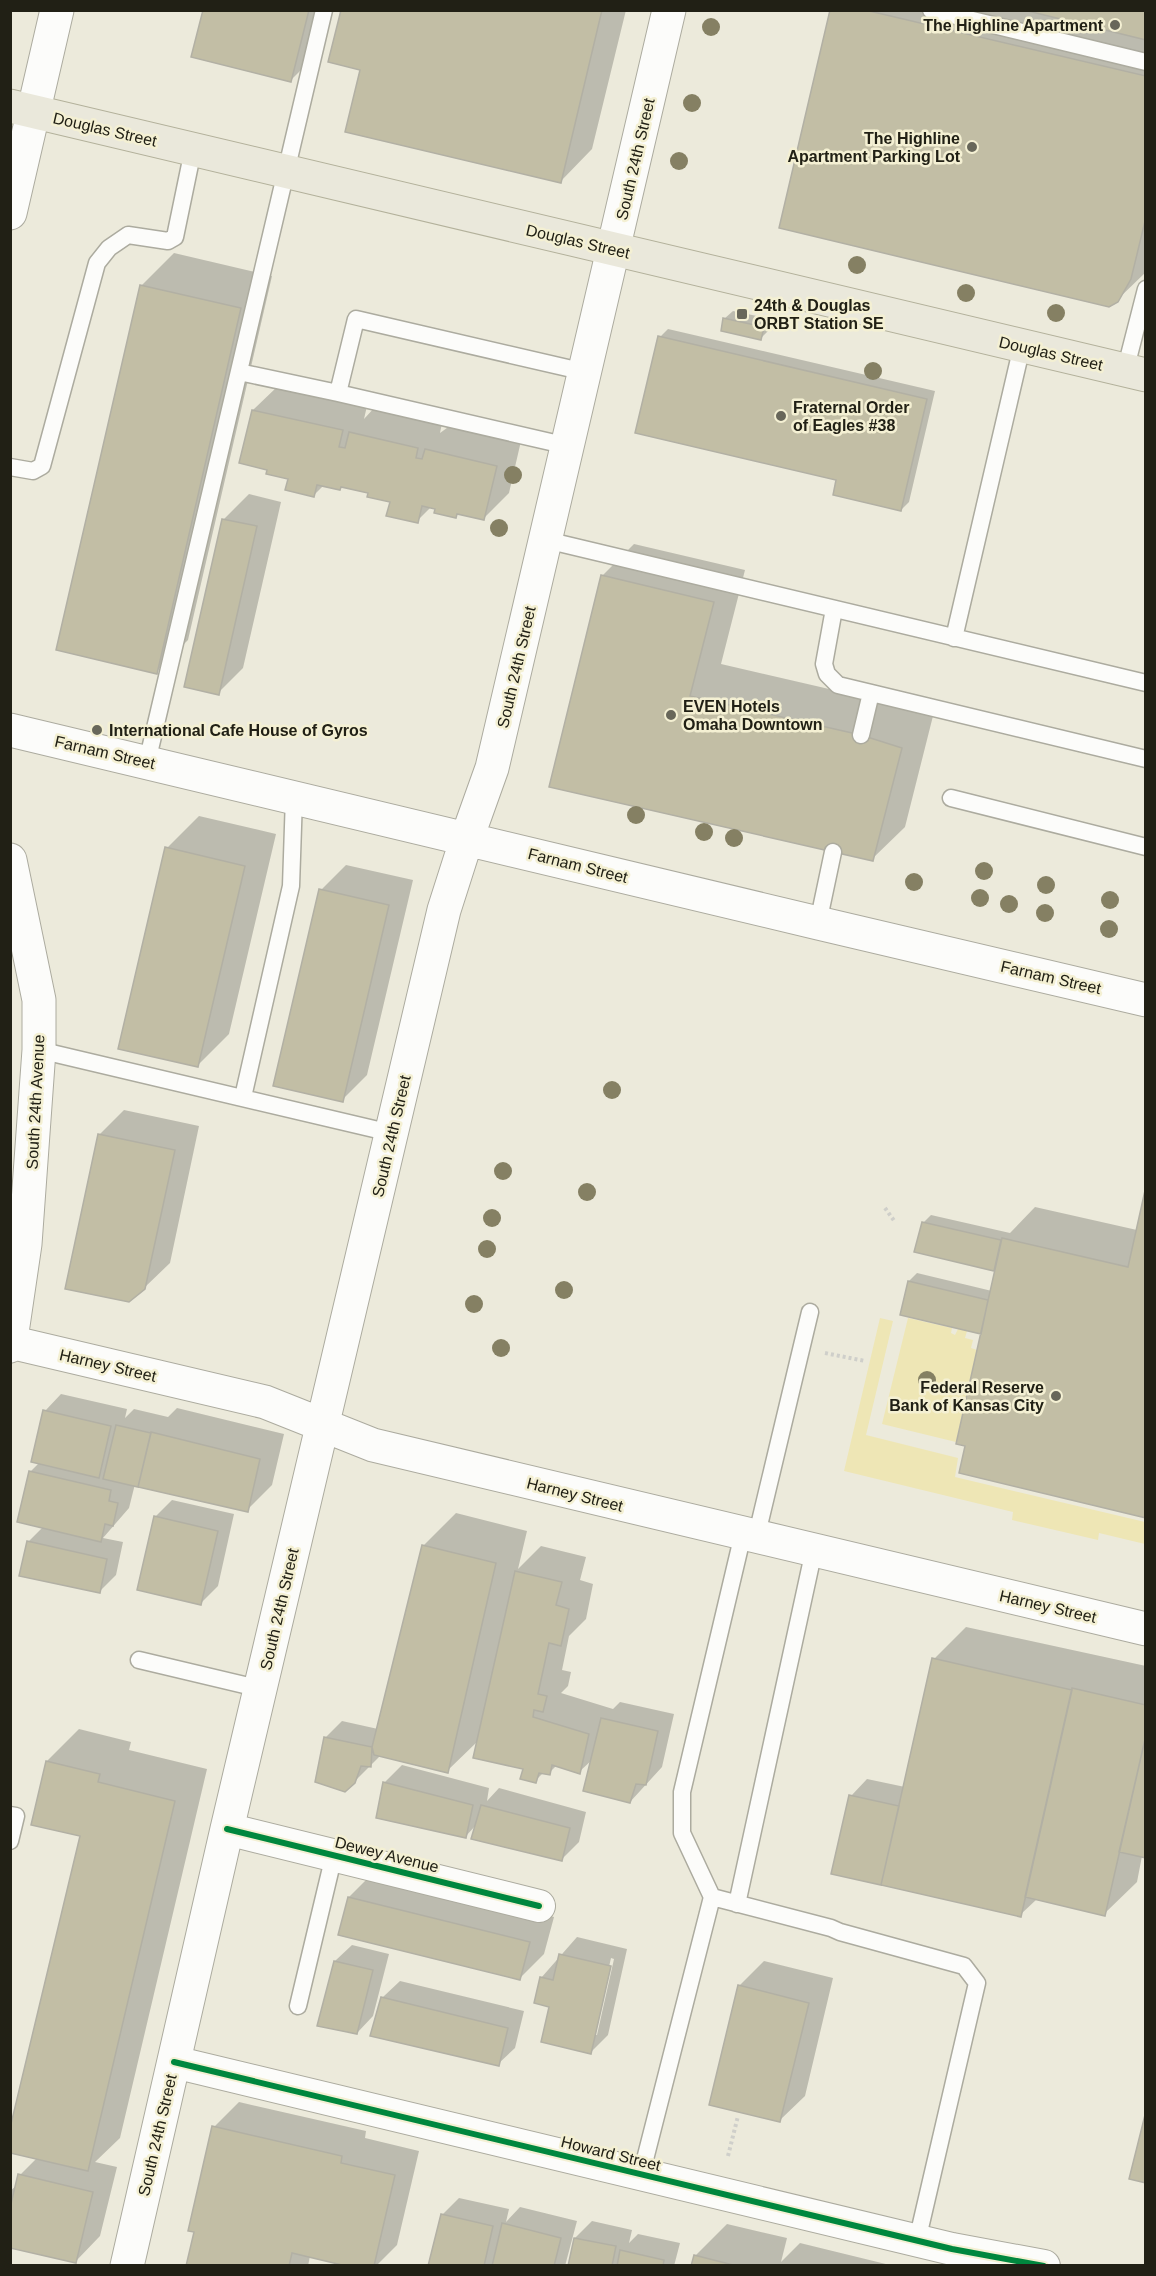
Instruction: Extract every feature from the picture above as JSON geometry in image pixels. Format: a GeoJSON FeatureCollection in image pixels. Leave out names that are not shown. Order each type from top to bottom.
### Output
{"type":"FeatureCollection","features":[{"type":"Feature","properties":{"kind":"highway","name":"Douglas Street"},"geometry":{"type":"LineString","coordinates":[[22,109],[1136,373]]}},
{"type":"Feature","properties":{"kind":"main road"},"geometry":{"type":"LineString","coordinates":[[10,213],[22,109],[57,10]]}},
{"type":"Feature","properties":{"kind":"main road","name":"South 24th Street"},"geometry":{"type":"LineString","coordinates":[[127,2265],[227,1829],[444,910],[492,768],[669,10]]}},
{"type":"Feature","properties":{"kind":"main road","name":"Farnam Street"},"geometry":{"type":"LineString","coordinates":[[10,730],[1146,999]]}},
{"type":"Feature","properties":{"kind":"main road","name":"South 24th Avenue"},"geometry":{"type":"LineString","coordinates":[[10,860],[39,1000],[39,1050],[25,1244],[11,1344]]}},
{"type":"Feature","properties":{"kind":"main road","name":"Harney Street"},"geometry":{"type":"LineString","coordinates":[[11,1344],[265,1401],[373,1445],[1146,1629]]}},
{"type":"Feature","properties":{"kind":"street","name":"Dewey Avenue"},"geometry":{"type":"LineString","coordinates":[[227,1829],[539,1906]]}},
{"type":"Feature","properties":{"kind":"street","name":"Howard Street"},"geometry":{"type":"LineString","coordinates":[[174,2062],[917,2241],[1044,2265]]}},
{"type":"Feature","properties":{"kind":"lane"},"geometry":{"type":"LineString","coordinates":[[147,762],[324,10]]}},
{"type":"Feature","properties":{"kind":"lane"},"geometry":{"type":"LineString","coordinates":[[931,10],[1146,62]]}},
{"type":"Feature","properties":{"kind":"lane"},"geometry":{"type":"LineString","coordinates":[[10,467],[33,471],[42,466],[97,263],[109,248],[128,235],[168,241],[175,237],[194,150]]}},
{"type":"Feature","properties":{"kind":"lane"},"geometry":{"type":"LineString","coordinates":[[1136,373],[1146,289]]}},
{"type":"Feature","properties":{"kind":"lane"},"geometry":{"type":"LineString","coordinates":[[338,393],[356,320],[585,372]]}},
{"type":"Feature","properties":{"kind":"lane"},"geometry":{"type":"LineString","coordinates":[[954,638],[1022,346]]}},
{"type":"Feature","properties":{"kind":"lane"},"geometry":{"type":"LineString","coordinates":[[239,372],[568,446]]}},
{"type":"Feature","properties":{"kind":"lane"},"geometry":{"type":"LineString","coordinates":[[546,540],[1146,683]]}},
{"type":"Feature","properties":{"kind":"lane"},"geometry":{"type":"LineString","coordinates":[[834,609],[824,664],[827,674],[838,685],[1146,759]]}},
{"type":"Feature","properties":{"kind":"lane"},"geometry":{"type":"LineString","coordinates":[[861,735],[871,693]]}},
{"type":"Feature","properties":{"kind":"lane"},"geometry":{"type":"LineString","coordinates":[[243,1097],[291,886],[294,797]]}},
{"type":"Feature","properties":{"kind":"lane"},"geometry":{"type":"LineString","coordinates":[[951,798],[1146,847]]}},
{"type":"Feature","properties":{"kind":"lane"},"geometry":{"type":"LineString","coordinates":[[818,923],[833,852]]}},
{"type":"Feature","properties":{"kind":"lane"},"geometry":{"type":"LineString","coordinates":[[39,1050],[391,1133]]}},
{"type":"Feature","properties":{"kind":"lane"},"geometry":{"type":"LineString","coordinates":[[641,2175],[712,1897],[682,1833],[682,1792],[810,1312]]}},
{"type":"Feature","properties":{"kind":"lane"},"geometry":{"type":"LineString","coordinates":[[737,1904],[814,1550]]}},
{"type":"Feature","properties":{"kind":"lane"},"geometry":{"type":"LineString","coordinates":[[139,1660],[261,1689]]}},
{"type":"Feature","properties":{"kind":"lane"},"geometry":{"type":"LineString","coordinates":[[10,1815],[16,1816],[10,1841]]}},
{"type":"Feature","properties":{"kind":"lane"},"geometry":{"type":"LineString","coordinates":[[298,2006],[334,1855]]}},
{"type":"Feature","properties":{"kind":"lane"},"geometry":{"type":"LineString","coordinates":[[712,1897],[964,1966],[977,1983],[917,2241]]}},
{"type":"Feature","properties":{"kind":"path"},"geometry":{"type":"LineString","coordinates":[[885,1208],[895,1222]]}},
{"type":"Feature","properties":{"kind":"path"},"geometry":{"type":"LineString","coordinates":[[801,1348],[865,1361]]}},
{"type":"Feature","properties":{"kind":"path"},"geometry":{"type":"LineString","coordinates":[[728,2156],[738,2116]]}},
{"type":"Feature","properties":{"kind":"shaded area"},"geometry":{"type":"Polygon","coordinates":[[[880,1318],[893,1321],[866,1435],[958,1458],[955,1477],[1145,1522],[1145,1544],[1099,1533],[1098,1540],[1012,1520],[1013,1512],[844,1471],[880,1318]]]}},
{"type":"Feature","properties":{"kind":"shaded area"},"geometry":{"type":"Polygon","coordinates":[[[908,1318],[952,1328],[951,1333],[955,1335],[958,1329],[967,1331],[965,1338],[973,1340],[971,1348],[977,1350],[956,1442],[882,1424],[908,1318]]]}},
{"type":"Feature","properties":{"kind":"building"},"geometry":{"type":"Polygon","coordinates":[[[203,10],[309,10],[291,82],[191,57],[203,10]]]}},
{"type":"Feature","properties":{"kind":"building"},"geometry":{"type":"Polygon","coordinates":[[[341,10],[602,10],[561,183],[345,132],[360,70],[328,62],[341,10]]]}},
{"type":"Feature","properties":{"kind":"building","name":"The Highline Apartment Parking Lot"},"geometry":{"type":"Polygon","coordinates":[[[830,10],[865,10],[1146,76],[1146,217],[1131,279],[1118,302],[1109,307],[779,228],[830,10]]]}},
{"type":"Feature","properties":{"kind":"building","name":"The Highline Apartment"},"geometry":{"type":"Polygon","coordinates":[[[1024,10],[1146,10],[1146,40],[1024,10]]]}},
{"type":"Feature","properties":{"kind":"building"},"geometry":{"type":"Polygon","coordinates":[[[140,285],[241,308],[157,674],[56,650],[140,285]]]}},
{"type":"Feature","properties":{"kind":"building"},"geometry":{"type":"Polygon","coordinates":[[[723,318],[764,327],[761,340],[721,331],[723,318]]]}},
{"type":"Feature","properties":{"kind":"building","name":"Fraternal Order of Eagles #38"},"geometry":{"type":"Polygon","coordinates":[[[658,336],[927,399],[901,511],[833,495],[836,480],[635,433],[658,336]]]}},
{"type":"Feature","properties":{"kind":"building"},"geometry":{"type":"Polygon","coordinates":[[[252,410],[343,430],[339,447],[345,448],[349,432],[418,448],[416,458],[422,459],[425,449],[497,466],[484,520],[457,514],[456,518],[434,513],[435,509],[422,506],[418,523],[386,516],[390,502],[367,497],[368,493],[317,485],[314,497],[285,490],[288,479],[266,474],[267,470],[239,463],[252,410]]]}},
{"type":"Feature","properties":{"kind":"building"},"geometry":{"type":"Polygon","coordinates":[[[222,519],[257,526],[219,695],[184,687],[222,519]]]}},
{"type":"Feature","properties":{"kind":"building","name":"EVEN Hotels Omaha Downtown"},"geometry":{"type":"Polygon","coordinates":[[[601,575],[714,602],[690,696],[861,735],[902,748],[873,861],[549,787],[601,575]]]}},
{"type":"Feature","properties":{"kind":"building"},"geometry":{"type":"Polygon","coordinates":[[[165,847],[245,866],[198,1067],[118,1049],[165,847]]]}},
{"type":"Feature","properties":{"kind":"building"},"geometry":{"type":"Polygon","coordinates":[[[319,889],[389,905],[343,1102],[273,1086],[319,889]]]}},
{"type":"Feature","properties":{"kind":"building"},"geometry":{"type":"Polygon","coordinates":[[[98,1134],[175,1150],[145,1289],[129,1302],[65,1289],[98,1134]]]}},
{"type":"Feature","properties":{"kind":"building","name":"Federal Reserve Bank of Kansas City"},"geometry":{"type":"Polygon","coordinates":[[[1146,1186],[1146,1518],[959,1473],[965,1446],[956,1444],[1002,1238],[1128,1267],[1146,1186]]]}},
{"type":"Feature","properties":{"kind":"building"},"geometry":{"type":"Polygon","coordinates":[[[922,1222],[1001,1240],[994,1271],[914,1252],[922,1222]]]}},
{"type":"Feature","properties":{"kind":"building"},"geometry":{"type":"Polygon","coordinates":[[[908,1281],[988,1300],[981,1334],[900,1315],[908,1281]]]}},
{"type":"Feature","properties":{"kind":"building"},"geometry":{"type":"Polygon","coordinates":[[[43,1410],[111,1426],[99,1478],[31,1462],[43,1410]]]}},
{"type":"Feature","properties":{"kind":"building"},"geometry":{"type":"Polygon","coordinates":[[[116,1425],[151,1433],[138,1487],[103,1479],[116,1425]]]}},
{"type":"Feature","properties":{"kind":"building"},"geometry":{"type":"Polygon","coordinates":[[[151,1432],[260,1459],[248,1512],[138,1487],[151,1432]]]}},
{"type":"Feature","properties":{"kind":"building"},"geometry":{"type":"Polygon","coordinates":[[[29,1471],[111,1490],[109,1501],[118,1503],[113,1526],[105,1524],[101,1542],[17,1522],[29,1471]]]}},
{"type":"Feature","properties":{"kind":"building"},"geometry":{"type":"Polygon","coordinates":[[[154,1516],[218,1531],[201,1605],[137,1590],[154,1516]]]}},
{"type":"Feature","properties":{"kind":"building"},"geometry":{"type":"Polygon","coordinates":[[[27,1541],[107,1559],[100,1593],[19,1576],[27,1541]]]}},
{"type":"Feature","properties":{"kind":"building"},"geometry":{"type":"Polygon","coordinates":[[[422,1545],[496,1563],[448,1773],[374,1755],[372,1747],[422,1545]]]}},
{"type":"Feature","properties":{"kind":"building"},"geometry":{"type":"Polygon","coordinates":[[[515,1571],[562,1582],[556,1605],[569,1609],[561,1646],[549,1643],[538,1694],[547,1696],[543,1712],[534,1710],[533,1717],[589,1734],[580,1774],[552,1765],[550,1775],[539,1773],[536,1783],[520,1779],[523,1769],[473,1758],[515,1571]]]}},
{"type":"Feature","properties":{"kind":"building"},"geometry":{"type":"Polygon","coordinates":[[[932,1658],[1072,1690],[1021,1917],[881,1885],[932,1658]]]}},
{"type":"Feature","properties":{"kind":"building"},"geometry":{"type":"Polygon","coordinates":[[[1072,1688],[1146,1705],[1146,1735],[1105,1916],[1025,1897],[1072,1688]]]}},
{"type":"Feature","properties":{"kind":"building"},"geometry":{"type":"Polygon","coordinates":[[[601,1718],[658,1731],[646,1785],[636,1784],[630,1803],[583,1791],[601,1718]]]}},
{"type":"Feature","properties":{"kind":"building"},"geometry":{"type":"Polygon","coordinates":[[[1146,1735],[1146,1858],[1119,1852],[1146,1735]]]}},
{"type":"Feature","properties":{"kind":"building"},"geometry":{"type":"Polygon","coordinates":[[[324,1737],[372,1747],[371,1767],[361,1766],[355,1783],[345,1792],[315,1782],[324,1737]]]}},
{"type":"Feature","properties":{"kind":"building"},"geometry":{"type":"Polygon","coordinates":[[[46,1761],[100,1774],[98,1782],[175,1801],[88,2171],[10,2153],[10,2128],[80,1836],[31,1825],[46,1761]]]}},
{"type":"Feature","properties":{"kind":"building"},"geometry":{"type":"Polygon","coordinates":[[[383,1782],[473,1805],[466,1838],[376,1818],[383,1782]]]}},
{"type":"Feature","properties":{"kind":"building"},"geometry":{"type":"Polygon","coordinates":[[[849,1795],[899,1806],[881,1885],[831,1874],[849,1795]]]}},
{"type":"Feature","properties":{"kind":"building"},"geometry":{"type":"Polygon","coordinates":[[[481,1805],[570,1828],[562,1861],[471,1839],[481,1805]]]}},
{"type":"Feature","properties":{"kind":"building"},"geometry":{"type":"Polygon","coordinates":[[[348,1897],[530,1942],[520,1980],[338,1935],[348,1897]]]}},
{"type":"Feature","properties":{"kind":"building"},"geometry":{"type":"Polygon","coordinates":[[[559,1954],[611,1966],[591,2054],[541,2042],[549,2007],[534,2003],[540,1977],[553,1980],[559,1954]]]}},
{"type":"Feature","properties":{"kind":"building"},"geometry":{"type":"Polygon","coordinates":[[[334,1961],[373,1970],[357,2034],[317,2026],[334,1961]]]}},
{"type":"Feature","properties":{"kind":"building"},"geometry":{"type":"Polygon","coordinates":[[[738,1985],[809,2003],[780,2122],[709,2105],[738,1985]]]}},
{"type":"Feature","properties":{"kind":"building"},"geometry":{"type":"Polygon","coordinates":[[[381,1997],[508,2028],[499,2066],[370,2036],[381,1997]]]}},
{"type":"Feature","properties":{"kind":"building"},"geometry":{"type":"Polygon","coordinates":[[[1146,2111],[1146,2183],[1129,2179],[1146,2111]]]}},
{"type":"Feature","properties":{"kind":"building"},"geometry":{"type":"Polygon","coordinates":[[[212,2126],[342,2156],[341,2163],[395,2175],[374,2266],[346,2266],[292,2253],[289,2266],[186,2266],[194,2232],[188,2231],[212,2126]]]}},
{"type":"Feature","properties":{"kind":"building"},"geometry":{"type":"Polygon","coordinates":[[[18,2174],[93,2192],[76,2263],[10,2248],[10,2208],[18,2174]]]}},
{"type":"Feature","properties":{"kind":"building"},"geometry":{"type":"Polygon","coordinates":[[[441,2214],[493,2226],[484,2266],[428,2266],[441,2214]]]}},
{"type":"Feature","properties":{"kind":"building"},"geometry":{"type":"Polygon","coordinates":[[[502,2223],[561,2238],[554,2266],[492,2266],[502,2223]]]}},
{"type":"Feature","properties":{"kind":"building"},"geometry":{"type":"Polygon","coordinates":[[[574,2238],[616,2246],[612,2266],[568,2266],[574,2238]]]}},
{"type":"Feature","properties":{"kind":"building"},"geometry":{"type":"Polygon","coordinates":[[[620,2250],[664,2260],[663,2266],[617,2266],[620,2250]]]}},
{"type":"Feature","properties":{"kind":"building"},"geometry":{"type":"Polygon","coordinates":[[[694,2255],[737,2266],[691,2266],[694,2255]]]}},
{"type":"Feature","properties":{"kind":"cycle path"},"geometry":{"type":"LineString","coordinates":[[227,1829],[539,1906]]}},
{"type":"Feature","properties":{"kind":"cycle path"},"geometry":{"type":"LineString","coordinates":[[174,2062],[952,2249],[1044,2266]]}},
{"type":"Feature","properties":{"kind":"place","name":"The Highline Apartment"},"geometry":{"type":"Point","coordinates":[1115,25]}},
{"type":"Feature","properties":{"kind":"place","name":"The Highline Apartment Parking Lot"},"geometry":{"type":"Point","coordinates":[972,147]}},
{"type":"Feature","properties":{"kind":"place","name":"24th & Douglas ORBT Station SE"},"geometry":{"type":"Point","coordinates":[742,314]}},
{"type":"Feature","properties":{"kind":"place","name":"Fraternal Order of Eagles #38"},"geometry":{"type":"Point","coordinates":[781,416]}},
{"type":"Feature","properties":{"kind":"place","name":"EVEN Hotels Omaha Downtown"},"geometry":{"type":"Point","coordinates":[671,715]}},
{"type":"Feature","properties":{"kind":"place","name":"International Cafe House of Gyros"},"geometry":{"type":"Point","coordinates":[97,730]}},
{"type":"Feature","properties":{"kind":"place","name":"Federal Reserve Bank of Kansas City"},"geometry":{"type":"Point","coordinates":[1056,1396]}}]}
